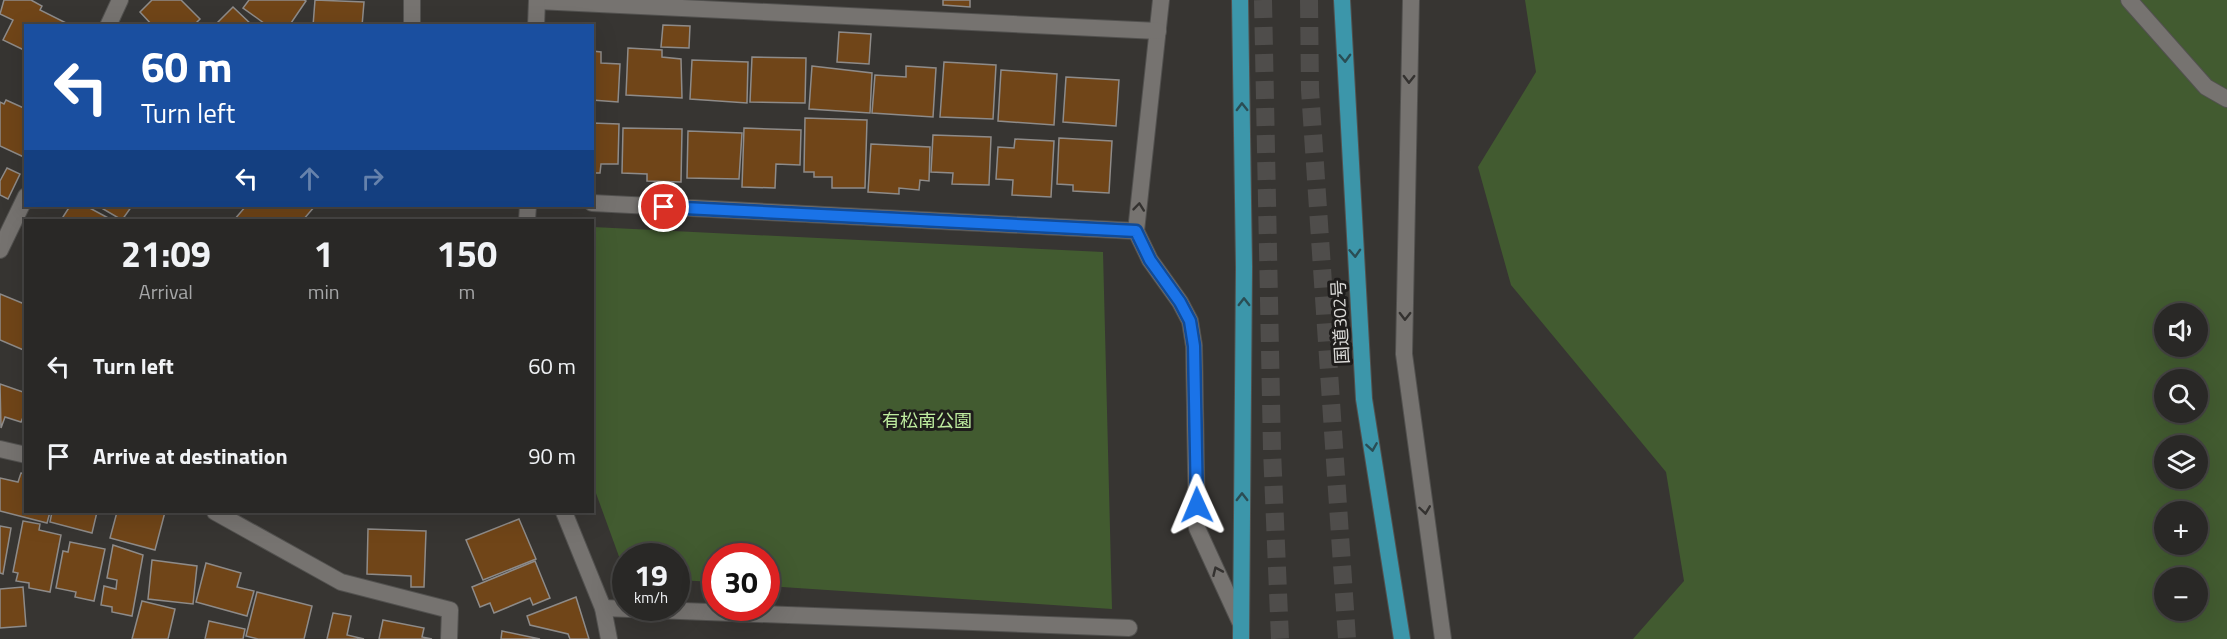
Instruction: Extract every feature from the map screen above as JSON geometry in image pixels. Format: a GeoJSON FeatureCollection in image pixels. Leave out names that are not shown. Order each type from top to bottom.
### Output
{"type":"FeatureCollection","features":[{"type":"Feature","properties":{"kind":"highway"},"geometry":{"type":"LineString","coordinates":[[1240,0],[1244,267],[1241,632]]}},
{"type":"Feature","properties":{"kind":"highway","name":"国道302号"},"geometry":{"type":"LineString","coordinates":[[1342,0],[1364,399],[1402,639]]}},
{"type":"Feature","properties":{"kind":"street"},"geometry":{"type":"LineString","coordinates":[[109,24],[120,0]]}},
{"type":"Feature","properties":{"kind":"street"},"geometry":{"type":"LineString","coordinates":[[412,0],[412,24]]}},
{"type":"Feature","properties":{"kind":"street"},"geometry":{"type":"LineString","coordinates":[[1161,0],[1136,231],[1150,260],[1180,302],[1190,321],[1194,346],[1197,528],[1241,632]]}},
{"type":"Feature","properties":{"kind":"street"},"geometry":{"type":"LineString","coordinates":[[1411,0],[1404,354],[1443,639]]}},
{"type":"Feature","properties":{"kind":"street"},"geometry":{"type":"LineString","coordinates":[[2129,0],[2206,87],[2227,99]]}},
{"type":"Feature","properties":{"kind":"street"},"geometry":{"type":"LineString","coordinates":[[536,24],[537,1],[1158,32]]}},
{"type":"Feature","properties":{"kind":"street"},"geometry":{"type":"LineString","coordinates":[[0,250],[24,200]]}},
{"type":"Feature","properties":{"kind":"street"},"geometry":{"type":"LineString","coordinates":[[594,203],[1136,231]]}},
{"type":"Feature","properties":{"kind":"street"},"geometry":{"type":"LineString","coordinates":[[0,449],[24,455]]}},
{"type":"Feature","properties":{"kind":"street"},"geometry":{"type":"LineString","coordinates":[[217,513],[341,582],[450,610],[448,639]]}},
{"type":"Feature","properties":{"kind":"street"},"geometry":{"type":"LineString","coordinates":[[564,513],[603,608],[609,639]]}},
{"type":"Feature","properties":{"kind":"street"},"geometry":{"type":"LineString","coordinates":[[603,608],[1129,628]]}},
{"type":"Feature","properties":{"kind":"green space"},"geometry":{"type":"Polygon","coordinates":[[[1525,0],[2227,0],[2227,639],[1633,639],[1684,581],[1666,472],[1511,285],[1478,167],[1536,72],[1525,0]]]}},
{"type":"Feature","properties":{"kind":"green space","name":"有松南公園"},"geometry":{"type":"Polygon","coordinates":[[[594,227],[1103,252],[1112,609],[780,587],[780,543],[702,543],[702,581],[690,581],[690,543],[614,543],[594,488],[594,227]]]}},
{"type":"Feature","properties":{"kind":"building"},"geometry":{"type":"Polygon","coordinates":[[[4,0],[31,0],[42,6],[40,10],[68,24],[24,24],[24,50],[3,40],[13,20],[0,14],[4,0]]]}},
{"type":"Feature","properties":{"kind":"building"},"geometry":{"type":"Polygon","coordinates":[[[152,0],[181,0],[200,19],[195,24],[151,24],[140,12],[152,0]]]}},
{"type":"Feature","properties":{"kind":"building"},"geometry":{"type":"Polygon","coordinates":[[[249,0],[306,1],[290,24],[265,24],[243,8],[249,0]]]}},
{"type":"Feature","properties":{"kind":"building"},"geometry":{"type":"Polygon","coordinates":[[[315,0],[364,2],[362,24],[313,24],[315,0]]]}},
{"type":"Feature","properties":{"kind":"building"},"geometry":{"type":"Polygon","coordinates":[[[943,0],[970,0],[970,7],[943,5],[943,0]]]}},
{"type":"Feature","properties":{"kind":"building"},"geometry":{"type":"Polygon","coordinates":[[[233,7],[251,24],[216,24],[233,7]]]}},
{"type":"Feature","properties":{"kind":"building"},"geometry":{"type":"Polygon","coordinates":[[[663,25],[690,26],[689,48],[661,47],[663,25]]]}},
{"type":"Feature","properties":{"kind":"building"},"geometry":{"type":"Polygon","coordinates":[[[839,32],[871,34],[869,64],[837,62],[839,32]]]}},
{"type":"Feature","properties":{"kind":"building"},"geometry":{"type":"Polygon","coordinates":[[[628,48],[662,50],[662,57],[681,59],[682,98],[626,95],[628,48]]]}},
{"type":"Feature","properties":{"kind":"building"},"geometry":{"type":"Polygon","coordinates":[[[594,51],[601,52],[601,63],[620,64],[618,102],[594,100],[594,51]]]}},
{"type":"Feature","properties":{"kind":"building"},"geometry":{"type":"Polygon","coordinates":[[[752,57],[806,58],[805,103],[750,102],[752,57]]]}},
{"type":"Feature","properties":{"kind":"building"},"geometry":{"type":"Polygon","coordinates":[[[692,60],[748,62],[747,103],[690,99],[692,60]]]}},
{"type":"Feature","properties":{"kind":"building"},"geometry":{"type":"Polygon","coordinates":[[[944,62],[996,65],[993,119],[940,117],[944,62]]]}},
{"type":"Feature","properties":{"kind":"building"},"geometry":{"type":"Polygon","coordinates":[[[812,66],[872,73],[870,113],[809,109],[812,66]]]}},
{"type":"Feature","properties":{"kind":"building"},"geometry":{"type":"Polygon","coordinates":[[[906,66],[936,68],[933,117],[872,113],[875,75],[906,77],[906,66]]]}},
{"type":"Feature","properties":{"kind":"building"},"geometry":{"type":"Polygon","coordinates":[[[1001,70],[1057,74],[1054,125],[998,121],[1001,70]]]}},
{"type":"Feature","properties":{"kind":"building"},"geometry":{"type":"Polygon","coordinates":[[[1066,77],[1119,80],[1116,126],[1063,122],[1066,77]]]}},
{"type":"Feature","properties":{"kind":"building"},"geometry":{"type":"Polygon","coordinates":[[[6,100],[24,108],[24,157],[0,146],[0,102],[4,104],[6,100]]]}},
{"type":"Feature","properties":{"kind":"building"},"geometry":{"type":"Polygon","coordinates":[[[805,118],[867,120],[865,188],[832,188],[832,177],[814,177],[814,172],[804,172],[805,118]]]}},
{"type":"Feature","properties":{"kind":"building"},"geometry":{"type":"Polygon","coordinates":[[[594,123],[619,124],[618,164],[601,164],[600,173],[594,173],[594,123]]]}},
{"type":"Feature","properties":{"kind":"building"},"geometry":{"type":"Polygon","coordinates":[[[623,128],[682,129],[681,182],[647,181],[647,174],[622,173],[623,128]]]}},
{"type":"Feature","properties":{"kind":"building"},"geometry":{"type":"Polygon","coordinates":[[[744,128],[801,130],[800,165],[776,164],[775,188],[742,187],[744,128]]]}},
{"type":"Feature","properties":{"kind":"building"},"geometry":{"type":"Polygon","coordinates":[[[688,131],[742,133],[739,179],[687,178],[688,131]]]}},
{"type":"Feature","properties":{"kind":"building"},"geometry":{"type":"Polygon","coordinates":[[[933,135],[991,137],[989,185],[952,184],[953,173],[931,172],[933,135]]]}},
{"type":"Feature","properties":{"kind":"building"},"geometry":{"type":"Polygon","coordinates":[[[1059,138],[1112,141],[1109,193],[1073,191],[1073,185],[1057,184],[1059,138]]]}},
{"type":"Feature","properties":{"kind":"building"},"geometry":{"type":"Polygon","coordinates":[[[1015,139],[1054,141],[1051,197],[1012,195],[1013,180],[996,179],[998,147],[1014,148],[1015,139]]]}},
{"type":"Feature","properties":{"kind":"building"},"geometry":{"type":"Polygon","coordinates":[[[871,144],[930,147],[929,181],[920,180],[919,190],[899,188],[899,194],[868,192],[871,144]]]}},
{"type":"Feature","properties":{"kind":"building"},"geometry":{"type":"Polygon","coordinates":[[[7,168],[20,174],[8,199],[0,195],[0,181],[7,168]]]}},
{"type":"Feature","properties":{"kind":"building"},"geometry":{"type":"Polygon","coordinates":[[[69,207],[88,207],[110,219],[62,219],[69,207]]]}},
{"type":"Feature","properties":{"kind":"building"},"geometry":{"type":"Polygon","coordinates":[[[100,207],[131,207],[120,219],[100,207]]]}},
{"type":"Feature","properties":{"kind":"building"},"geometry":{"type":"Polygon","coordinates":[[[245,207],[314,207],[304,219],[235,219],[245,207]]]}},
{"type":"Feature","properties":{"kind":"building"},"geometry":{"type":"Polygon","coordinates":[[[0,294],[22,303],[24,300],[24,350],[0,340],[0,294]]]}},
{"type":"Feature","properties":{"kind":"building"},"geometry":{"type":"Polygon","coordinates":[[[0,384],[24,392],[24,415],[21,422],[5,417],[1,428],[0,384]]]}},
{"type":"Feature","properties":{"kind":"building"},"geometry":{"type":"Polygon","coordinates":[[[21,473],[24,474],[24,513],[50,513],[47,523],[0,511],[0,478],[18,482],[21,473]]]}},
{"type":"Feature","properties":{"kind":"building"},"geometry":{"type":"Polygon","coordinates":[[[52,513],[97,513],[92,533],[50,522],[52,513]]]}},
{"type":"Feature","properties":{"kind":"building"},"geometry":{"type":"Polygon","coordinates":[[[117,513],[165,513],[155,550],[110,538],[117,513]]]}},
{"type":"Feature","properties":{"kind":"building"},"geometry":{"type":"Polygon","coordinates":[[[519,519],[536,559],[483,580],[466,540],[519,519]]]}},
{"type":"Feature","properties":{"kind":"building"},"geometry":{"type":"Polygon","coordinates":[[[23,521],[40,524],[39,530],[61,535],[50,592],[29,588],[29,583],[16,581],[18,573],[13,572],[23,521]]]}},
{"type":"Feature","properties":{"kind":"building"},"geometry":{"type":"Polygon","coordinates":[[[0,526],[11,528],[3,574],[0,573],[0,526]]]}},
{"type":"Feature","properties":{"kind":"building"},"geometry":{"type":"Polygon","coordinates":[[[368,529],[426,531],[424,587],[411,587],[411,576],[367,574],[368,529]]]}},
{"type":"Feature","properties":{"kind":"building"},"geometry":{"type":"Polygon","coordinates":[[[70,542],[105,549],[94,601],[75,597],[76,592],[56,588],[63,551],[68,552],[70,542]]]}},
{"type":"Feature","properties":{"kind":"building"},"geometry":{"type":"Polygon","coordinates":[[[113,545],[143,555],[132,616],[112,612],[112,607],[101,605],[104,586],[116,589],[117,580],[107,578],[113,545]]]}},
{"type":"Feature","properties":{"kind":"building"},"geometry":{"type":"Polygon","coordinates":[[[152,560],[197,566],[193,604],[148,599],[152,560]]]}},
{"type":"Feature","properties":{"kind":"building"},"geometry":{"type":"Polygon","coordinates":[[[535,561],[550,598],[533,605],[530,598],[494,613],[490,603],[480,607],[472,587],[535,561]]]}},
{"type":"Feature","properties":{"kind":"building"},"geometry":{"type":"Polygon","coordinates":[[[206,563],[241,573],[237,587],[254,591],[247,616],[196,602],[206,563]]]}},
{"type":"Feature","properties":{"kind":"building"},"geometry":{"type":"Polygon","coordinates":[[[23,587],[26,626],[0,628],[0,589],[23,587]]]}},
{"type":"Feature","properties":{"kind":"building"},"geometry":{"type":"Polygon","coordinates":[[[257,592],[312,606],[304,639],[258,639],[246,636],[257,592]]]}},
{"type":"Feature","properties":{"kind":"building"},"geometry":{"type":"Polygon","coordinates":[[[576,597],[589,639],[570,639],[568,634],[530,625],[527,616],[576,597]]]}},
{"type":"Feature","properties":{"kind":"building"},"geometry":{"type":"Polygon","coordinates":[[[142,601],[175,609],[168,639],[132,639],[142,601]]]}},
{"type":"Feature","properties":{"kind":"building"},"geometry":{"type":"Polygon","coordinates":[[[333,613],[351,616],[347,635],[364,639],[327,639],[333,613]]]}},
{"type":"Feature","properties":{"kind":"building"},"geometry":{"type":"Polygon","coordinates":[[[383,620],[424,628],[422,637],[432,639],[379,639],[383,620]]]}},
{"type":"Feature","properties":{"kind":"building"},"geometry":{"type":"Polygon","coordinates":[[[209,621],[245,629],[243,639],[205,639],[209,621]]]}},
{"type":"Feature","properties":{"kind":"building"},"geometry":{"type":"Polygon","coordinates":[[[502,631],[540,639],[501,639],[502,631]]]}},
{"type":"Feature","properties":{"kind":"tunnel"},"geometry":{"type":"LineString","coordinates":[[1263,0],[1272,450],[1280,639]]}},
{"type":"Feature","properties":{"kind":"tunnel"},"geometry":{"type":"LineString","coordinates":[[1309,0],[1310,90],[1347,639]]}},
{"type":"Feature","properties":{"kind":"route"},"geometry":{"type":"LineString","coordinates":[[664,207],[1136,231],[1150,260],[1180,302],[1190,321],[1194,346],[1197,505]]}}]}
